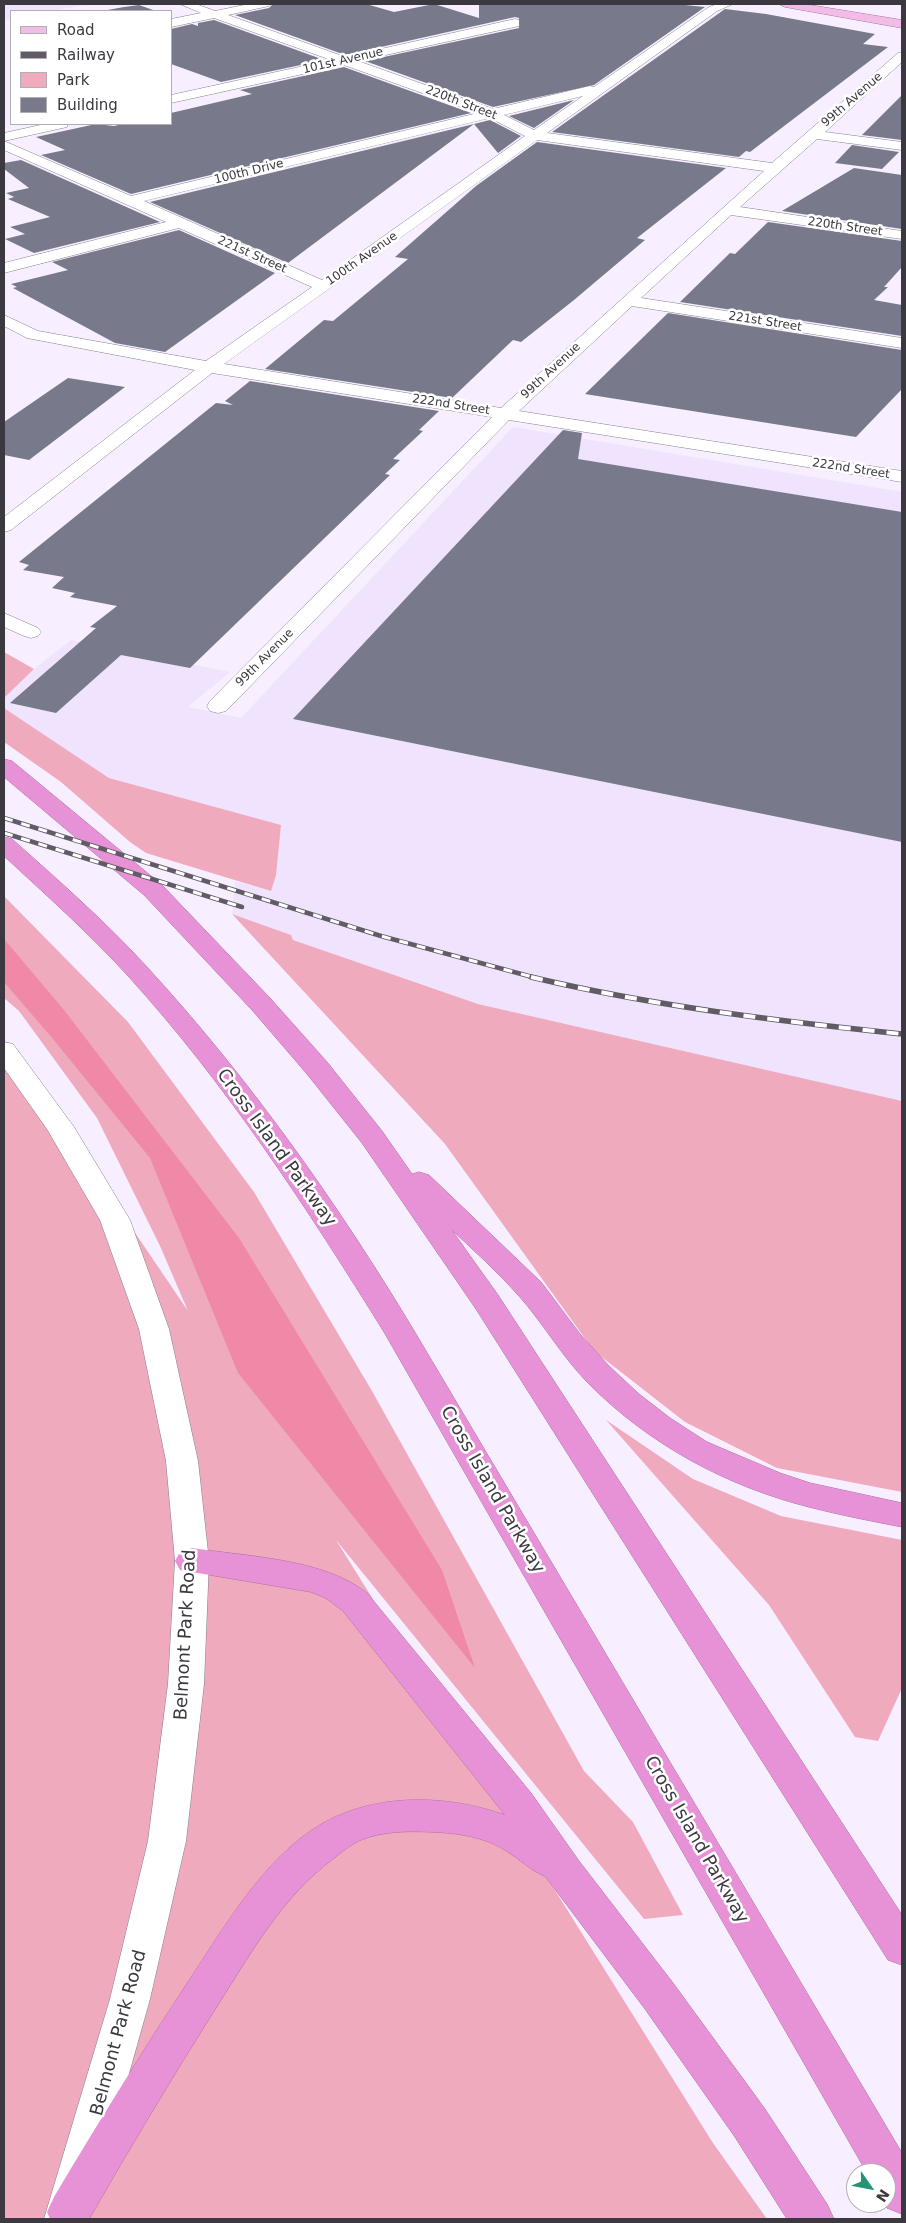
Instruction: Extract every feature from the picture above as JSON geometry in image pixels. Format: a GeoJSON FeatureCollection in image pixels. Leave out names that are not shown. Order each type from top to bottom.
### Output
{"type":"FeatureCollection","features":[{"type":"Feature","properties":{"kind":"highway"},"geometry":{"type":"LineString","coordinates":[[4,766],[153,890],[267,1011],[317,1068],[372,1137],[487,1302],[902,1948]]}},
{"type":"Feature","properties":{"kind":"highway","name":"Cross Island Parkway"},"geometry":{"type":"LineString","coordinates":[[4,844],[71,905],[138,972],[270,1133],[334,1226],[398,1329],[902,2193]]}},
{"type":"Feature","properties":{"kind":"highway"},"geometry":{"type":"LineString","coordinates":[[372,1137],[530,1289],[569,1342],[598,1374],[628,1402],[659,1426],[696,1450],[768,1482],[818,1497],[902,1515]]}},
{"type":"Feature","properties":{"kind":"highway"},"geometry":{"type":"LineString","coordinates":[[192,1561],[314,1580],[338,1589],[355,1602],[518,1804],[565,1873],[659,1996],[750,2123],[812,2219]]}},
{"type":"Feature","properties":{"kind":"highway"},"geometry":{"type":"LineString","coordinates":[[67,2216],[160,2058],[230,1951],[270,1893],[292,1869],[318,1848],[348,1828],[382,1820],[417,1815],[458,1819],[484,1823],[515,1836],[565,1873]]}},
{"type":"Feature","properties":{"kind":"main road"},"geometry":{"type":"LineString","coordinates":[[785,4],[902,24]]}},
{"type":"Feature","properties":{"kind":"street","name":"220th Street"},"geometry":{"type":"LineString","coordinates":[[186,4],[491,113],[534,136],[775,168]]}},
{"type":"Feature","properties":{"kind":"street"},"geometry":{"type":"LineString","coordinates":[[172,23],[265,4]]}},
{"type":"Feature","properties":{"kind":"street","name":"100th Avenue"},"geometry":{"type":"LineString","coordinates":[[4,526],[209,367],[713,10],[727,4]]}},
{"type":"Feature","properties":{"kind":"street","name":"101st Avenue"},"geometry":{"type":"LineString","coordinates":[[172,99],[515,23]]}},
{"type":"Feature","properties":{"kind":"street","name":"99th Avenue"},"geometry":{"type":"LineString","coordinates":[[218,706],[505,414],[728,210],[902,56]]}},
{"type":"Feature","properties":{"kind":"street","name":"100th Drive"},"geometry":{"type":"LineString","coordinates":[[128,202],[604,87]]}},
{"type":"Feature","properties":{"kind":"street"},"geometry":{"type":"LineString","coordinates":[[4,137],[58,125]]}},
{"type":"Feature","properties":{"kind":"street"},"geometry":{"type":"LineString","coordinates":[[813,134],[902,146]]}},
{"type":"Feature","properties":{"kind":"street"},"geometry":{"type":"LineString","coordinates":[[4,145],[128,202],[181,223]]}},
{"type":"Feature","properties":{"kind":"street","name":"220th Street"},"geometry":{"type":"LineString","coordinates":[[728,210],[902,235]]}},
{"type":"Feature","properties":{"kind":"street"},"geometry":{"type":"LineString","coordinates":[[4,268],[181,223]]}},
{"type":"Feature","properties":{"kind":"street","name":"221st Street"},"geometry":{"type":"LineString","coordinates":[[181,223],[323,286]]}},
{"type":"Feature","properties":{"kind":"street","name":"221st Street"},"geometry":{"type":"LineString","coordinates":[[628,301],[902,343]]}},
{"type":"Feature","properties":{"kind":"street","name":"222nd Street"},"geometry":{"type":"LineString","coordinates":[[4,320],[33,335],[209,367],[902,477]]}},
{"type":"Feature","properties":{"kind":"street"},"geometry":{"type":"LineString","coordinates":[[11,341],[33,335]]}},
{"type":"Feature","properties":{"kind":"street"},"geometry":{"type":"LineString","coordinates":[[4,619],[31,632]]}},
{"type":"Feature","properties":{"kind":"street","name":"Belmont Park Road"},"geometry":{"type":"LineString","coordinates":[[4,1050],[60,1127],[115,1220],[154,1329],[182,1461],[192,1561],[186,1684],[167,1841],[130,2000],[67,2216]]}},
{"type":"Feature","properties":{"kind":"shaded area"},"geometry":{"type":"Polygon","coordinates":[[[4,4],[91,4],[57,10],[10,10],[10,19],[4,20],[4,4]]]}},
{"type":"Feature","properties":{"kind":"shaded area"},"geometry":{"type":"Polygon","coordinates":[[[513,427],[902,492],[902,1118],[643,1042],[478,1004],[293,940],[291,935],[232,914],[235,881],[271,891],[281,825],[109,778],[4,708],[4,698],[34,669],[71,640],[230,672],[188,707],[241,718],[513,427]]]}},
{"type":"Feature","properties":{"kind":"shaded area"},"geometry":{"type":"Polygon","coordinates":[[[4,939],[64,1010],[239,1238],[442,1570],[475,1668],[238,1373],[150,1158],[4,982],[4,939]]]}},
{"type":"Feature","properties":{"kind":"green space"},"geometry":{"type":"Polygon","coordinates":[[[4,652],[34,669],[4,698],[4,652]]]}},
{"type":"Feature","properties":{"kind":"green space"},"geometry":{"type":"Polygon","coordinates":[[[4,708],[109,778],[281,825],[276,875],[271,891],[146,853],[130,842],[61,782],[4,742],[4,708]]]}},
{"type":"Feature","properties":{"kind":"green space"},"geometry":{"type":"Polygon","coordinates":[[[4,896],[128,1022],[254,1192],[372,1391],[584,1771],[633,1822],[683,1915],[644,1919],[336,1540],[713,2143],[767,2219],[4,2219],[4,1039],[188,1311],[160,1246],[97,1118],[19,1011],[4,998],[4,896]]]}},
{"type":"Feature","properties":{"kind":"green space"},"geometry":{"type":"Polygon","coordinates":[[[232,914],[291,935],[293,940],[478,1004],[902,1101],[902,1492],[777,1468],[685,1422],[594,1351],[445,1144],[232,914]]]}},
{"type":"Feature","properties":{"kind":"green space"},"geometry":{"type":"Polygon","coordinates":[[[606,1420],[693,1479],[781,1516],[902,1540],[902,1688],[878,1741],[855,1737],[769,1605],[606,1420]]]}},
{"type":"Feature","properties":{"kind":"building"},"geometry":{"type":"Polygon","coordinates":[[[273,4],[366,4],[394,12],[434,4],[479,18],[479,4],[675,4],[705,7],[594,85],[493,107],[365,61],[519,28],[519,18],[515,17],[345,55],[235,15],[269,8],[273,4]]]}},
{"type":"Feature","properties":{"kind":"building"},"geometry":{"type":"Polygon","coordinates":[[[139,5],[153,10],[108,10],[139,5]]]}},
{"type":"Feature","properties":{"kind":"building"},"geometry":{"type":"Polygon","coordinates":[[[725,9],[766,14],[875,34],[863,44],[888,47],[750,152],[746,151],[739,157],[552,132],[725,9]]]}},
{"type":"Feature","properties":{"kind":"building"},"geometry":{"type":"Polygon","coordinates":[[[214,20],[324,60],[221,82],[172,64],[172,29],[192,24],[198,26],[198,23],[214,20]]]}},
{"type":"Feature","properties":{"kind":"building"},"geometry":{"type":"Polygon","coordinates":[[[344,67],[471,113],[131,194],[41,155],[65,150],[36,137],[91,125],[172,125],[172,113],[252,94],[240,90],[344,67]]]}},
{"type":"Feature","properties":{"kind":"building"},"geometry":{"type":"Polygon","coordinates":[[[902,95],[902,140],[862,135],[902,95]]]}},
{"type":"Feature","properties":{"kind":"building"},"geometry":{"type":"Polygon","coordinates":[[[574,100],[534,128],[509,116],[574,100]]]}},
{"type":"Feature","properties":{"kind":"building"},"geometry":{"type":"Polygon","coordinates":[[[490,120],[521,136],[498,153],[474,124],[490,120]]]}},
{"type":"Feature","properties":{"kind":"building"},"geometry":{"type":"Polygon","coordinates":[[[474,124],[288,263],[150,202],[474,124]]]}},
{"type":"Feature","properties":{"kind":"building"},"geometry":{"type":"Polygon","coordinates":[[[537,142],[726,168],[637,238],[645,240],[574,300],[521,342],[513,340],[452,398],[265,369],[324,320],[333,321],[408,259],[395,257],[476,186],[537,142]]]}},
{"type":"Feature","properties":{"kind":"building"},"geometry":{"type":"Polygon","coordinates":[[[852,145],[899,152],[882,169],[835,163],[852,145]]]}},
{"type":"Feature","properties":{"kind":"building"},"geometry":{"type":"Polygon","coordinates":[[[21,160],[160,222],[34,253],[5,239],[25,234],[10,227],[50,217],[8,199],[14,197],[6,193],[29,188],[4,169],[4,163],[21,160]]]}},
{"type":"Feature","properties":{"kind":"building"},"geometry":{"type":"Polygon","coordinates":[[[854,168],[902,175],[902,229],[782,211],[854,168]]]}},
{"type":"Feature","properties":{"kind":"building"},"geometry":{"type":"Polygon","coordinates":[[[768,222],[902,241],[902,267],[884,287],[888,287],[874,300],[902,305],[902,336],[680,302],[730,253],[735,254],[768,222]]]}},
{"type":"Feature","properties":{"kind":"building"},"geometry":{"type":"Polygon","coordinates":[[[179,230],[275,273],[165,352],[115,343],[13,288],[17,287],[11,284],[68,270],[52,262],[179,230]]]}},
{"type":"Feature","properties":{"kind":"building"},"geometry":{"type":"Polygon","coordinates":[[[668,313],[902,350],[902,389],[856,437],[585,394],[668,313]]]}},
{"type":"Feature","properties":{"kind":"building"},"geometry":{"type":"Polygon","coordinates":[[[68,378],[125,387],[29,460],[4,455],[4,422],[68,378]]]}},
{"type":"Feature","properties":{"kind":"building"},"geometry":{"type":"Polygon","coordinates":[[[250,381],[439,411],[419,430],[423,431],[393,459],[400,460],[385,474],[390,475],[190,668],[121,655],[56,713],[10,703],[96,628],[90,627],[117,606],[70,597],[75,593],[52,588],[64,577],[23,570],[29,565],[19,562],[216,403],[233,405],[225,401],[250,381]]]}},
{"type":"Feature","properties":{"kind":"building"},"geometry":{"type":"Polygon","coordinates":[[[563,430],[582,433],[578,459],[902,512],[902,842],[293,719],[563,430]]]}},
{"type":"Feature","properties":{"kind":"railway"},"geometry":{"type":"LineString","coordinates":[[4,818],[381,936],[536,978]]}},
{"type":"Feature","properties":{"kind":"railway"},"geometry":{"type":"LineString","coordinates":[[4,833],[242,907]]}},
{"type":"Feature","properties":{"kind":"railway"},"geometry":{"type":"LineString","coordinates":[[531,977],[669,1004],[808,1024],[902,1034]]}}]}
